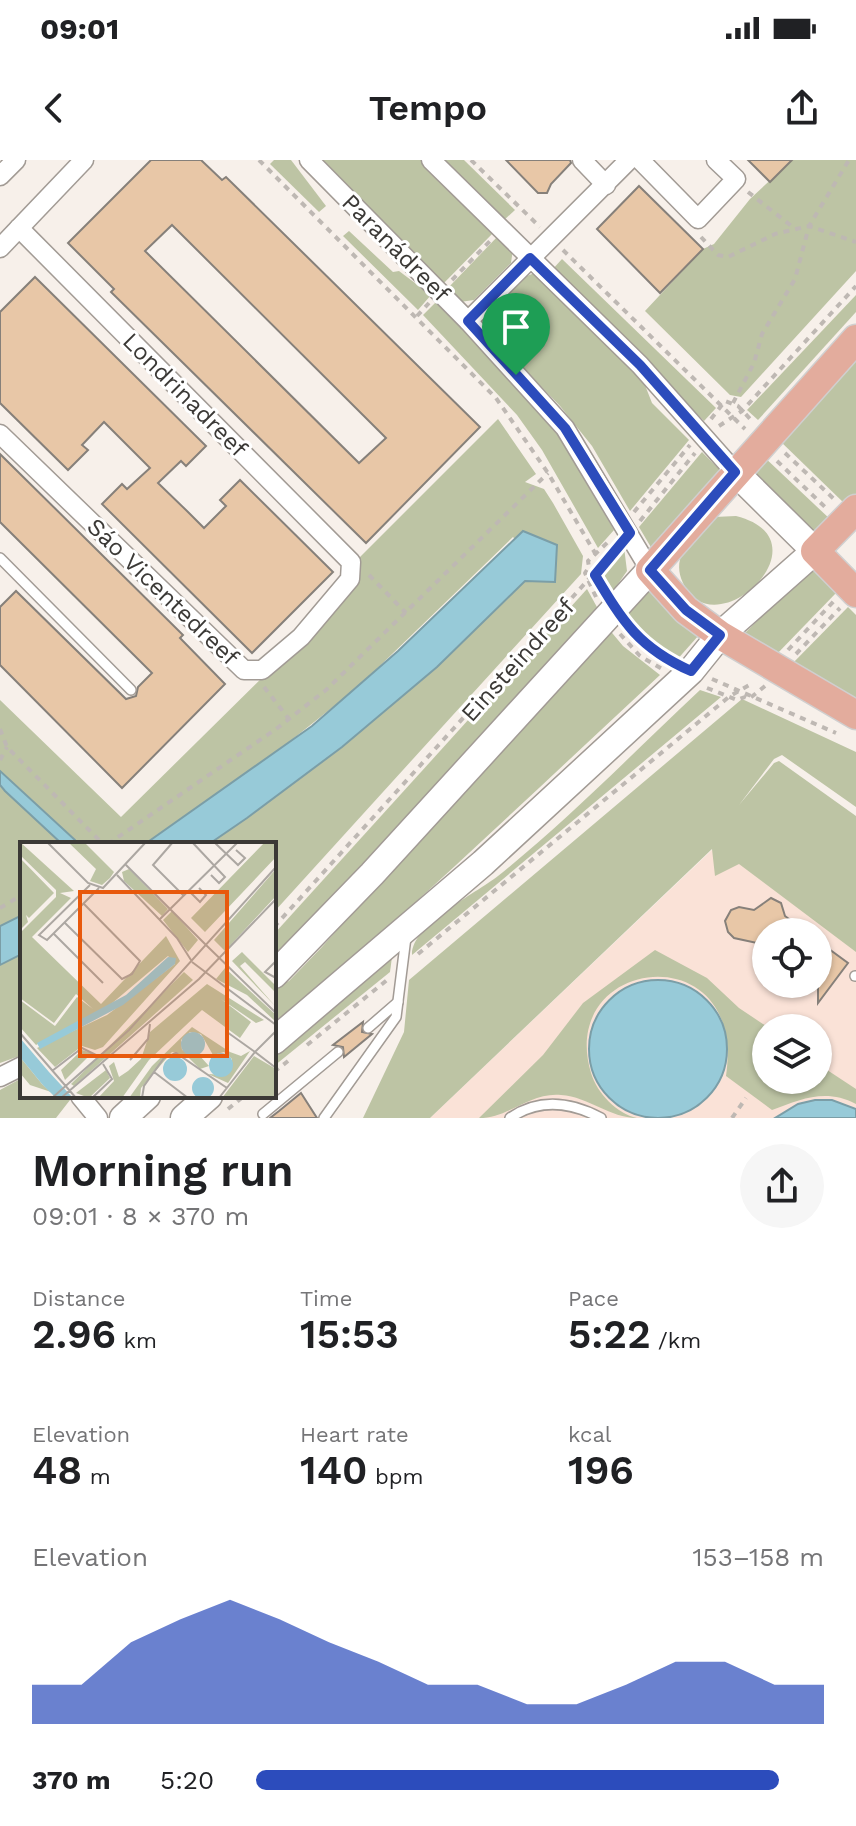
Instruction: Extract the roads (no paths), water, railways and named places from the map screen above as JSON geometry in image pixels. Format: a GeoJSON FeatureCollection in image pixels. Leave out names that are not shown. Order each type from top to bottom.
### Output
{"type":"FeatureCollection","features":[{"type":"Feature","properties":{"kind":"main road","name":"Einsteindreef"},"geometry":{"type":"LineString","coordinates":[[276,973],[372,874],[856,339]]}},
{"type":"Feature","properties":{"kind":"main road"},"geometry":{"type":"LineString","coordinates":[[735,472],[852,589]]}},
{"type":"Feature","properties":{"kind":"main road"},"geometry":{"type":"LineString","coordinates":[[276,1039],[407,929],[691,671],[720,635],[815,551],[849,516]]}},
{"type":"Feature","properties":{"kind":"main road"},"geometry":{"type":"LineString","coordinates":[[650,570],[686,610],[772,666],[849,726]]}},
{"type":"Feature","properties":{"kind":"main road"},"geometry":{"type":"LineString","coordinates":[[123,1118],[145,1098]]}},
{"type":"Feature","properties":{"kind":"main road"},"geometry":{"type":"LineString","coordinates":[[184,1118],[207,1098]]}},
{"type":"Feature","properties":{"kind":"street"},"geometry":{"type":"LineString","coordinates":[[0,176],[16,160]]}},
{"type":"Feature","properties":{"kind":"street"},"geometry":{"type":"LineString","coordinates":[[0,248],[84,160]]}},
{"type":"Feature","properties":{"kind":"street","name":"Paranádreef"},"geometry":{"type":"LineString","coordinates":[[309,160],[468,321],[565,428],[650,570]]}},
{"type":"Feature","properties":{"kind":"street"},"geometry":{"type":"LineString","coordinates":[[431,160],[640,365],[735,472]]}},
{"type":"Feature","properties":{"kind":"street"},"geometry":{"type":"LineString","coordinates":[[582,160],[606,185]]}},
{"type":"Feature","properties":{"kind":"street"},"geometry":{"type":"LineString","coordinates":[[468,321],[629,160]]}},
{"type":"Feature","properties":{"kind":"street"},"geometry":{"type":"LineString","coordinates":[[640,160],[698,219],[736,179],[716,160]]}},
{"type":"Feature","properties":{"kind":"street","name":"Londrinadreef"},"geometry":{"type":"LineString","coordinates":[[19,228],[351,562]]}},
{"type":"Feature","properties":{"kind":"street","name":"Sáo Vicentedreef"},"geometry":{"type":"LineString","coordinates":[[0,434],[244,670],[262,670],[301,637],[350,579],[351,562]]}},
{"type":"Feature","properties":{"kind":"street"},"geometry":{"type":"LineString","coordinates":[[0,1077],[20,1067]]}},
{"type":"Feature","properties":{"kind":"street"},"geometry":{"type":"LineString","coordinates":[[82,1098],[98,1118]]}},
{"type":"Feature","properties":{"kind":"lane"},"geometry":{"type":"LineString","coordinates":[[0,558],[131,690]]}},
{"type":"Feature","properties":{"kind":"lane"},"geometry":{"type":"LineString","coordinates":[[324,1118],[396,1017],[407,929]]}},
{"type":"Feature","properties":{"kind":"lane"},"geometry":{"type":"LineString","coordinates":[[368,1028],[398,1002]]}},
{"type":"Feature","properties":{"kind":"lane"},"geometry":{"type":"LineString","coordinates":[[263,1114],[338,1052]]}},
{"type":"Feature","properties":{"kind":"lane"},"geometry":{"type":"LineString","coordinates":[[510,1118],[519,1111],[556,1102],[601,1118]]}},
{"type":"Feature","properties":{"kind":"water"},"geometry":{"type":"Polygon","coordinates":[[[523,531],[557,545],[555,582],[525,581],[437,667],[342,747],[247,818],[212,842],[148,842],[312,726],[398,651],[523,531]]]}},
{"type":"Feature","properties":{"kind":"water"},"geometry":{"type":"Polygon","coordinates":[[[0,771],[76,842],[60,842],[0,785],[0,771]]]}},
{"type":"Feature","properties":{"kind":"water"},"geometry":{"type":"Polygon","coordinates":[[[20,916],[20,955],[0,965],[0,926],[20,916]]]}},
{"type":"Feature","properties":{"kind":"water"},"geometry":{"type":"Polygon","coordinates":[[[658,980],[684,985],[707,1000],[722,1023],[727,1049],[722,1075],[707,1098],[684,1113],[658,1118],[632,1113],[609,1098],[594,1075],[589,1049],[594,1023],[609,1000],[632,985],[658,980]]]}},
{"type":"Feature","properties":{"kind":"water"},"geometry":{"type":"Polygon","coordinates":[[[832,1100],[856,1109],[856,1118],[775,1118],[798,1104],[832,1100]]]}}]}
